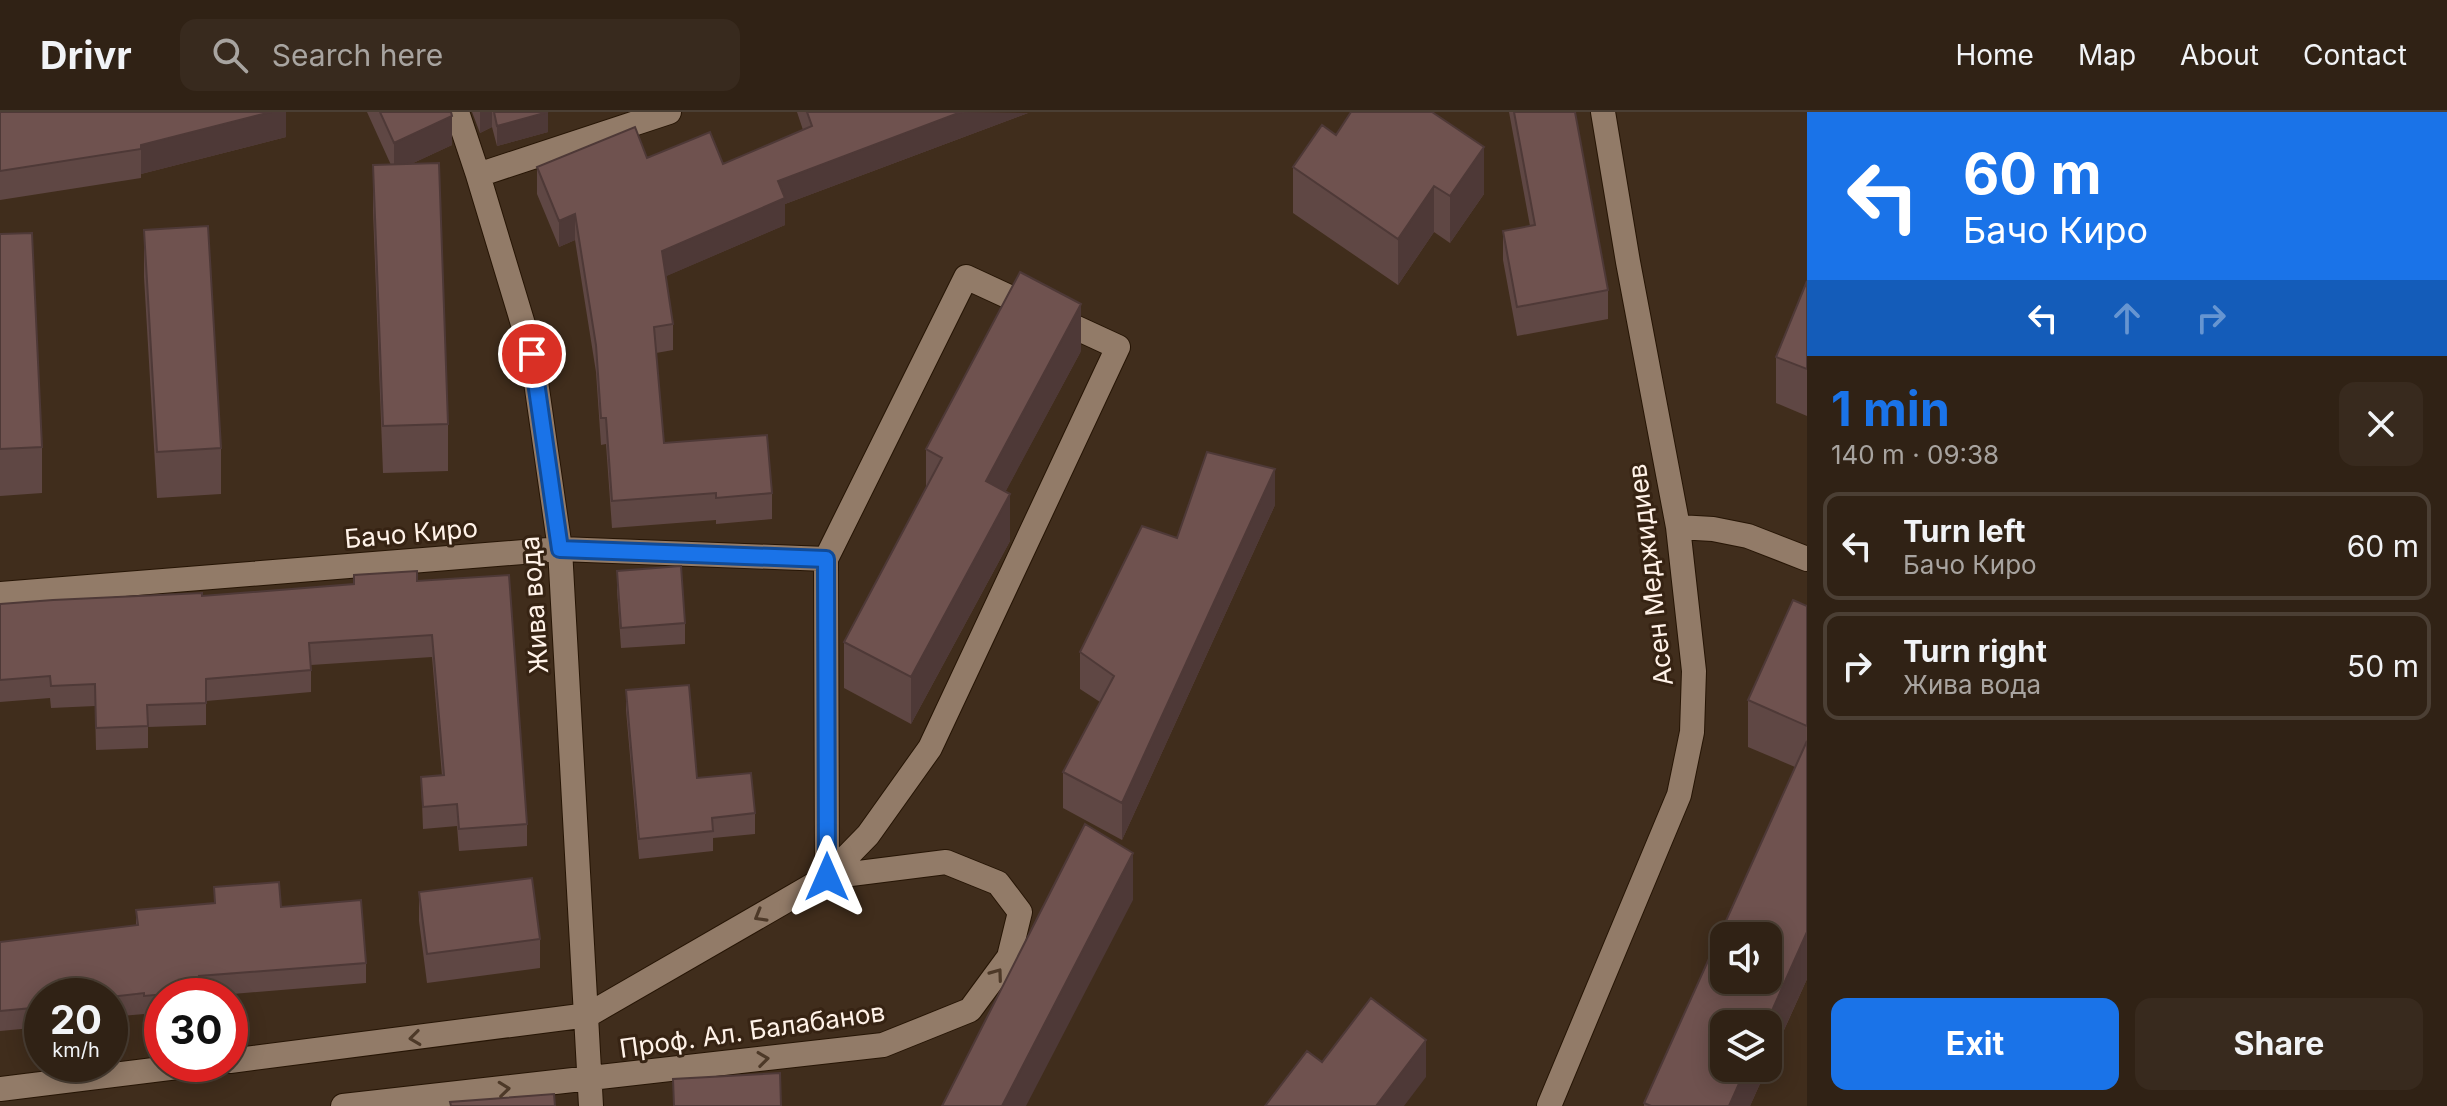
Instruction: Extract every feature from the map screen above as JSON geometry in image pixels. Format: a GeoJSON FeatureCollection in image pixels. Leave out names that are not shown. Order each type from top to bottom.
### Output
{"type":"FeatureCollection","features":[{"type":"Feature","properties":{"kind":"street","name":"Жива вода"},"geometry":{"type":"LineString","coordinates":[[457,112],[532,354],[560,549],[591,1106]]}},
{"type":"Feature","properties":{"kind":"street"},"geometry":{"type":"LineString","coordinates":[[478,175],[669,112]]}},
{"type":"Feature","properties":{"kind":"street","name":"Асен Меджидиев"},"geometry":{"type":"LineString","coordinates":[[1549,1106],[1679,795],[1692,732],[1694,671],[1678,527],[1603,112]]}},
{"type":"Feature","properties":{"kind":"street"},"geometry":{"type":"LineString","coordinates":[[966,277],[1118,347],[930,748],[868,835],[827,877],[826,559],[966,277]]}},
{"type":"Feature","properties":{"kind":"street"},"geometry":{"type":"LineString","coordinates":[[1678,527],[1713,529],[1748,536],[1807,559]]}},
{"type":"Feature","properties":{"kind":"street","name":"Бачо Киро"},"geometry":{"type":"LineString","coordinates":[[0,594],[560,549],[826,559]]}},
{"type":"Feature","properties":{"kind":"street","name":"Проф. Ал. Балабанов"},"geometry":{"type":"LineString","coordinates":[[248,1059],[588,1015],[827,877],[946,862],[998,883],[1020,912],[1009,957],[970,1010],[883,1045],[343,1106]]}},
{"type":"Feature","properties":{"kind":"street"},"geometry":{"type":"LineString","coordinates":[[0,1089],[144,1071]]}},
{"type":"Feature","properties":{"kind":"building"},"geometry":{"type":"Polygon","coordinates":[[[0,112],[271,112],[141,145],[141,149],[0,171],[0,112]]]}},
{"type":"Feature","properties":{"kind":"building"},"geometry":{"type":"Polygon","coordinates":[[[380,112],[451,112],[452,116],[394,143],[380,112]]]}},
{"type":"Feature","properties":{"kind":"building"},"geometry":{"type":"Polygon","coordinates":[[[494,112],[548,112],[497,126],[494,112]]]}},
{"type":"Feature","properties":{"kind":"building"},"geometry":{"type":"Polygon","coordinates":[[[807,112],[961,112],[778,181],[785,198],[662,251],[673,324],[654,327],[664,443],[767,435],[772,493],[716,498],[716,493],[612,501],[606,418],[601,418],[596,345],[575,214],[559,221],[537,167],[635,127],[647,158],[710,132],[723,164],[812,126],[807,112]]]}},
{"type":"Feature","properties":{"kind":"building"},"geometry":{"type":"Polygon","coordinates":[[[1351,112],[1432,112],[1484,147],[1450,196],[1434,186],[1398,239],[1293,167],[1322,125],[1336,135],[1351,112]]]}},
{"type":"Feature","properties":{"kind":"building"},"geometry":{"type":"Polygon","coordinates":[[[1514,112],[1575,112],[1608,290],[1517,307],[1503,231],[1535,225],[1514,112]]]}},
{"type":"Feature","properties":{"kind":"building"},"geometry":{"type":"Polygon","coordinates":[[[439,163],[448,424],[383,426],[373,165],[439,163]]]}},
{"type":"Feature","properties":{"kind":"building"},"geometry":{"type":"Polygon","coordinates":[[[208,226],[221,448],[157,452],[144,230],[208,226]]]}},
{"type":"Feature","properties":{"kind":"building"},"geometry":{"type":"Polygon","coordinates":[[[32,233],[42,447],[0,449],[0,234],[32,233]]]}},
{"type":"Feature","properties":{"kind":"building"},"geometry":{"type":"Polygon","coordinates":[[[1020,272],[1081,304],[986,481],[1010,494],[911,677],[844,642],[942,458],[926,449],[1020,272]]]}},
{"type":"Feature","properties":{"kind":"building"},"geometry":{"type":"Polygon","coordinates":[[[1807,281],[1807,369],[1776,357],[1807,281]]]}},
{"type":"Feature","properties":{"kind":"building"},"geometry":{"type":"Polygon","coordinates":[[[1207,452],[1275,469],[1122,803],[1063,772],[1114,676],[1080,652],[1142,526],[1177,538],[1207,452]]]}},
{"type":"Feature","properties":{"kind":"building"},"geometry":{"type":"Polygon","coordinates":[[[681,566],[685,623],[621,628],[617,571],[681,566]]]}},
{"type":"Feature","properties":{"kind":"building"},"geometry":{"type":"Polygon","coordinates":[[[417,571],[417,581],[509,575],[527,824],[459,829],[457,804],[423,807],[421,777],[444,775],[432,635],[309,643],[311,670],[206,679],[206,703],[147,705],[148,726],[96,728],[95,684],[51,686],[50,676],[0,680],[0,604],[202,593],[202,596],[354,584],[354,575],[417,571]]]}},
{"type":"Feature","properties":{"kind":"building"},"geometry":{"type":"Polygon","coordinates":[[[1793,600],[1807,606],[1807,726],[1748,700],[1793,600]]]}},
{"type":"Feature","properties":{"kind":"building"},"geometry":{"type":"Polygon","coordinates":[[[689,685],[697,778],[751,773],[755,813],[712,818],[713,831],[639,839],[626,690],[689,685]]]}},
{"type":"Feature","properties":{"kind":"building"},"geometry":{"type":"Polygon","coordinates":[[[1807,741],[1807,932],[1782,988],[1782,922],[1726,922],[1807,741]]]}},
{"type":"Feature","properties":{"kind":"building"},"geometry":{"type":"Polygon","coordinates":[[[1085,824],[1133,853],[1002,1106],[942,1106],[1085,824]]]}},
{"type":"Feature","properties":{"kind":"building"},"geometry":{"type":"Polygon","coordinates":[[[532,878],[540,939],[427,954],[419,892],[532,878]]]}},
{"type":"Feature","properties":{"kind":"building"},"geometry":{"type":"Polygon","coordinates":[[[279,882],[281,907],[361,900],[366,963],[199,978],[144,978],[144,993],[128,995],[128,978],[24,978],[24,1009],[0,1011],[0,942],[138,925],[136,910],[215,903],[214,887],[279,882]]]}},
{"type":"Feature","properties":{"kind":"building"},"geometry":{"type":"Polygon","coordinates":[[[1710,956],[1710,994],[1779,994],[1772,1010],[1710,1010],[1710,1082],[1740,1082],[1729,1106],[1651,1106],[1644,1103],[1710,956]]]}},
{"type":"Feature","properties":{"kind":"building"},"geometry":{"type":"Polygon","coordinates":[[[1371,998],[1426,1040],[1376,1106],[1265,1106],[1307,1051],[1322,1062],[1371,998]]]}},
{"type":"Feature","properties":{"kind":"building"},"geometry":{"type":"Polygon","coordinates":[[[780,1073],[781,1106],[674,1106],[673,1079],[780,1073]]]}},
{"type":"Feature","properties":{"kind":"building"},"geometry":{"type":"Polygon","coordinates":[[[554,1094],[555,1106],[451,1106],[450,1102],[554,1094]]]}},
{"type":"Feature","properties":{"kind":"route"},"geometry":{"type":"LineString","coordinates":[[532,354],[560,549],[826,559],[827,877]]}}]}
